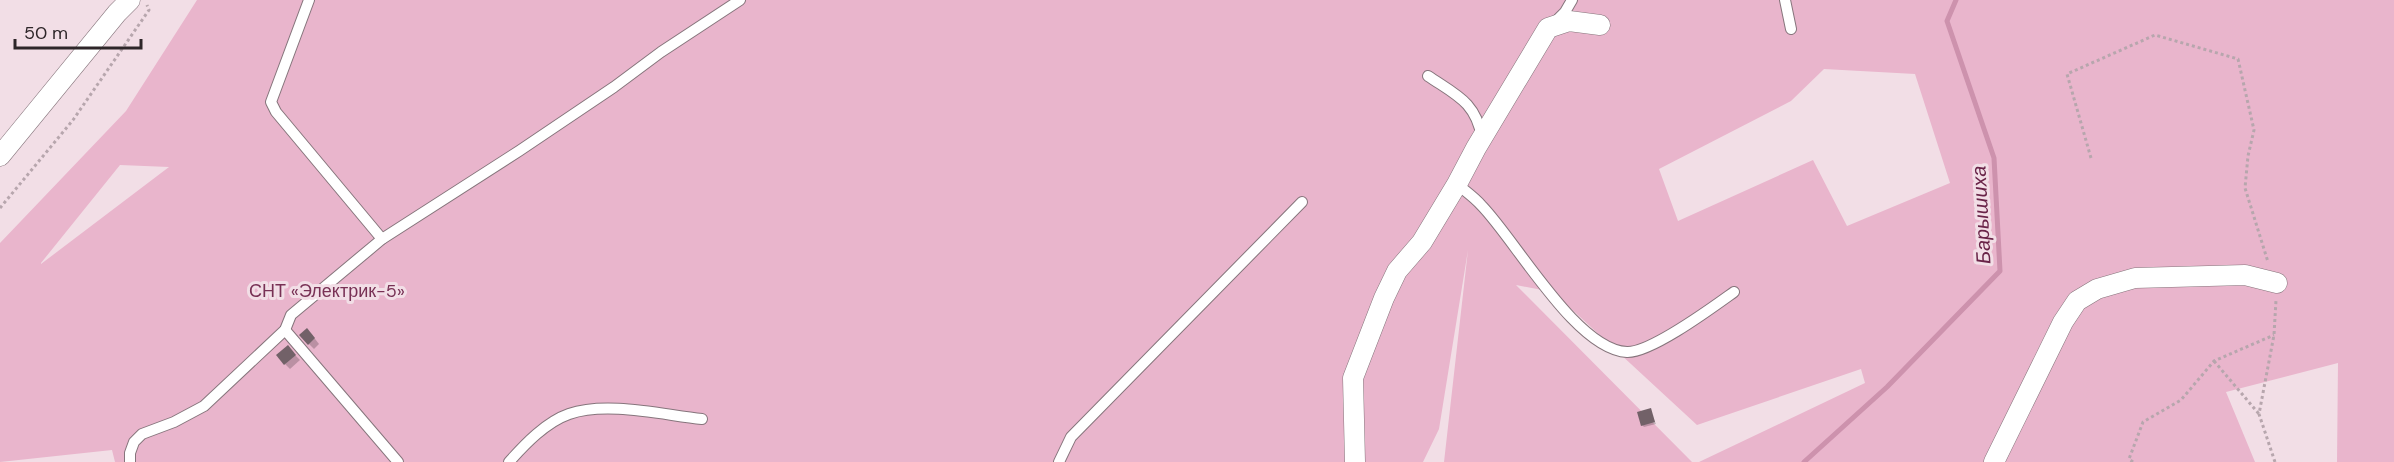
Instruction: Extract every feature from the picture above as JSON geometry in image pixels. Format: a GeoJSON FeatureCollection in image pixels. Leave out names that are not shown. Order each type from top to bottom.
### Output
{"type":"FeatureCollection","features":[{"type":"Feature","properties":{"kind":"street"},"geometry":{"type":"LineString","coordinates":[[0,156],[130,0]]}},
{"type":"Feature","properties":{"kind":"street"},"geometry":{"type":"LineString","coordinates":[[1355,462],[1353,378],[1384,298],[1398,271],[1422,242],[1548,28],[1569,21],[1600,25]]}},
{"type":"Feature","properties":{"kind":"street"},"geometry":{"type":"LineString","coordinates":[[1994,462],[2067,316],[2077,301],[2097,289],[2135,278],[2179,279],[2245,275],[2277,283]]}},
{"type":"Feature","properties":{"kind":"lane"},"geometry":{"type":"LineString","coordinates":[[309,0],[272,102],[276,111],[382,238]]}},
{"type":"Feature","properties":{"kind":"lane"},"geometry":{"type":"LineString","coordinates":[[130,462],[134,442],[142,434],[174,422],[204,406],[285,330],[291,315],[382,238],[519,151],[740,0]]}},
{"type":"Feature","properties":{"kind":"lane"},"geometry":{"type":"LineString","coordinates":[[1548,28],[1565,12],[1572,0]]}},
{"type":"Feature","properties":{"kind":"lane"},"geometry":{"type":"LineString","coordinates":[[1785,0],[1791,29]]}},
{"type":"Feature","properties":{"kind":"lane"},"geometry":{"type":"LineString","coordinates":[[1428,76],[1471,106],[1479,123],[1482,138]]}},
{"type":"Feature","properties":{"kind":"lane"},"geometry":{"type":"LineString","coordinates":[[1457,184],[1482,205],[1565,311],[1598,342],[1627,352],[1659,341],[1734,292]]}},
{"type":"Feature","properties":{"kind":"lane"},"geometry":{"type":"LineString","coordinates":[[1059,462],[1071,437],[1302,202]]}},
{"type":"Feature","properties":{"kind":"lane"},"geometry":{"type":"LineString","coordinates":[[285,330],[398,462]]}},
{"type":"Feature","properties":{"kind":"lane"},"geometry":{"type":"LineString","coordinates":[[509,462],[551,423],[570,413],[616,409],[702,419]]}},
{"type":"Feature","properties":{"kind":"path"},"geometry":{"type":"LineString","coordinates":[[0,208],[73,120],[149,10],[145,0]]}},
{"type":"Feature","properties":{"kind":"path"},"geometry":{"type":"LineString","coordinates":[[2091,158],[2067,74],[2155,34],[2238,58],[2254,130],[2248,156],[2245,188],[2257,223],[2259,238],[2277,283],[2274,335],[2259,414]]}},
{"type":"Feature","properties":{"kind":"path"},"geometry":{"type":"LineString","coordinates":[[2133,462],[2129,459],[2143,423],[2181,400],[2214,361],[2274,335]]}},
{"type":"Feature","properties":{"kind":"path"},"geometry":{"type":"LineString","coordinates":[[2214,361],[2259,414],[2275,462]]}},
{"type":"Feature","properties":{"kind":"green space","name":"СНТ «Электрик-5»"},"geometry":{"type":"Polygon","coordinates":[[[197,0],[2394,0],[2394,462],[2337,462],[2338,363],[2226,392],[2255,462],[1699,462],[1865,383],[1861,369],[1697,425],[1553,292],[1516,285],[1692,462],[1444,462],[1468,250],[1439,429],[1423,462],[115,462],[112,450],[0,462],[0,243],[126,111],[197,0]],[[1824,69],[1791,101],[1659,169],[1678,221],[1813,160],[1847,226],[1950,183],[1915,74],[1824,69]],[[120,165],[41,263],[41,264],[169,167],[120,165]]]}},
{"type":"Feature","properties":{"kind":"building"},"geometry":{"type":"Polygon","coordinates":[[[307,328],[315,338],[308,345],[299,335],[307,328]]]}},
{"type":"Feature","properties":{"kind":"building"},"geometry":{"type":"Polygon","coordinates":[[[288,345],[296,355],[284,365],[276,355],[288,345]]]}},
{"type":"Feature","properties":{"kind":"building"},"geometry":{"type":"Polygon","coordinates":[[[1651,408],[1655,422],[1641,426],[1637,412],[1651,408]]]}},
{"type":"Feature","properties":{"kind":"waterway","name":"Барышиха"},"geometry":{"type":"LineString","coordinates":[[1804,462],[1887,387],[2000,271],[1994,158],[1947,21],[1956,0]]}}]}
